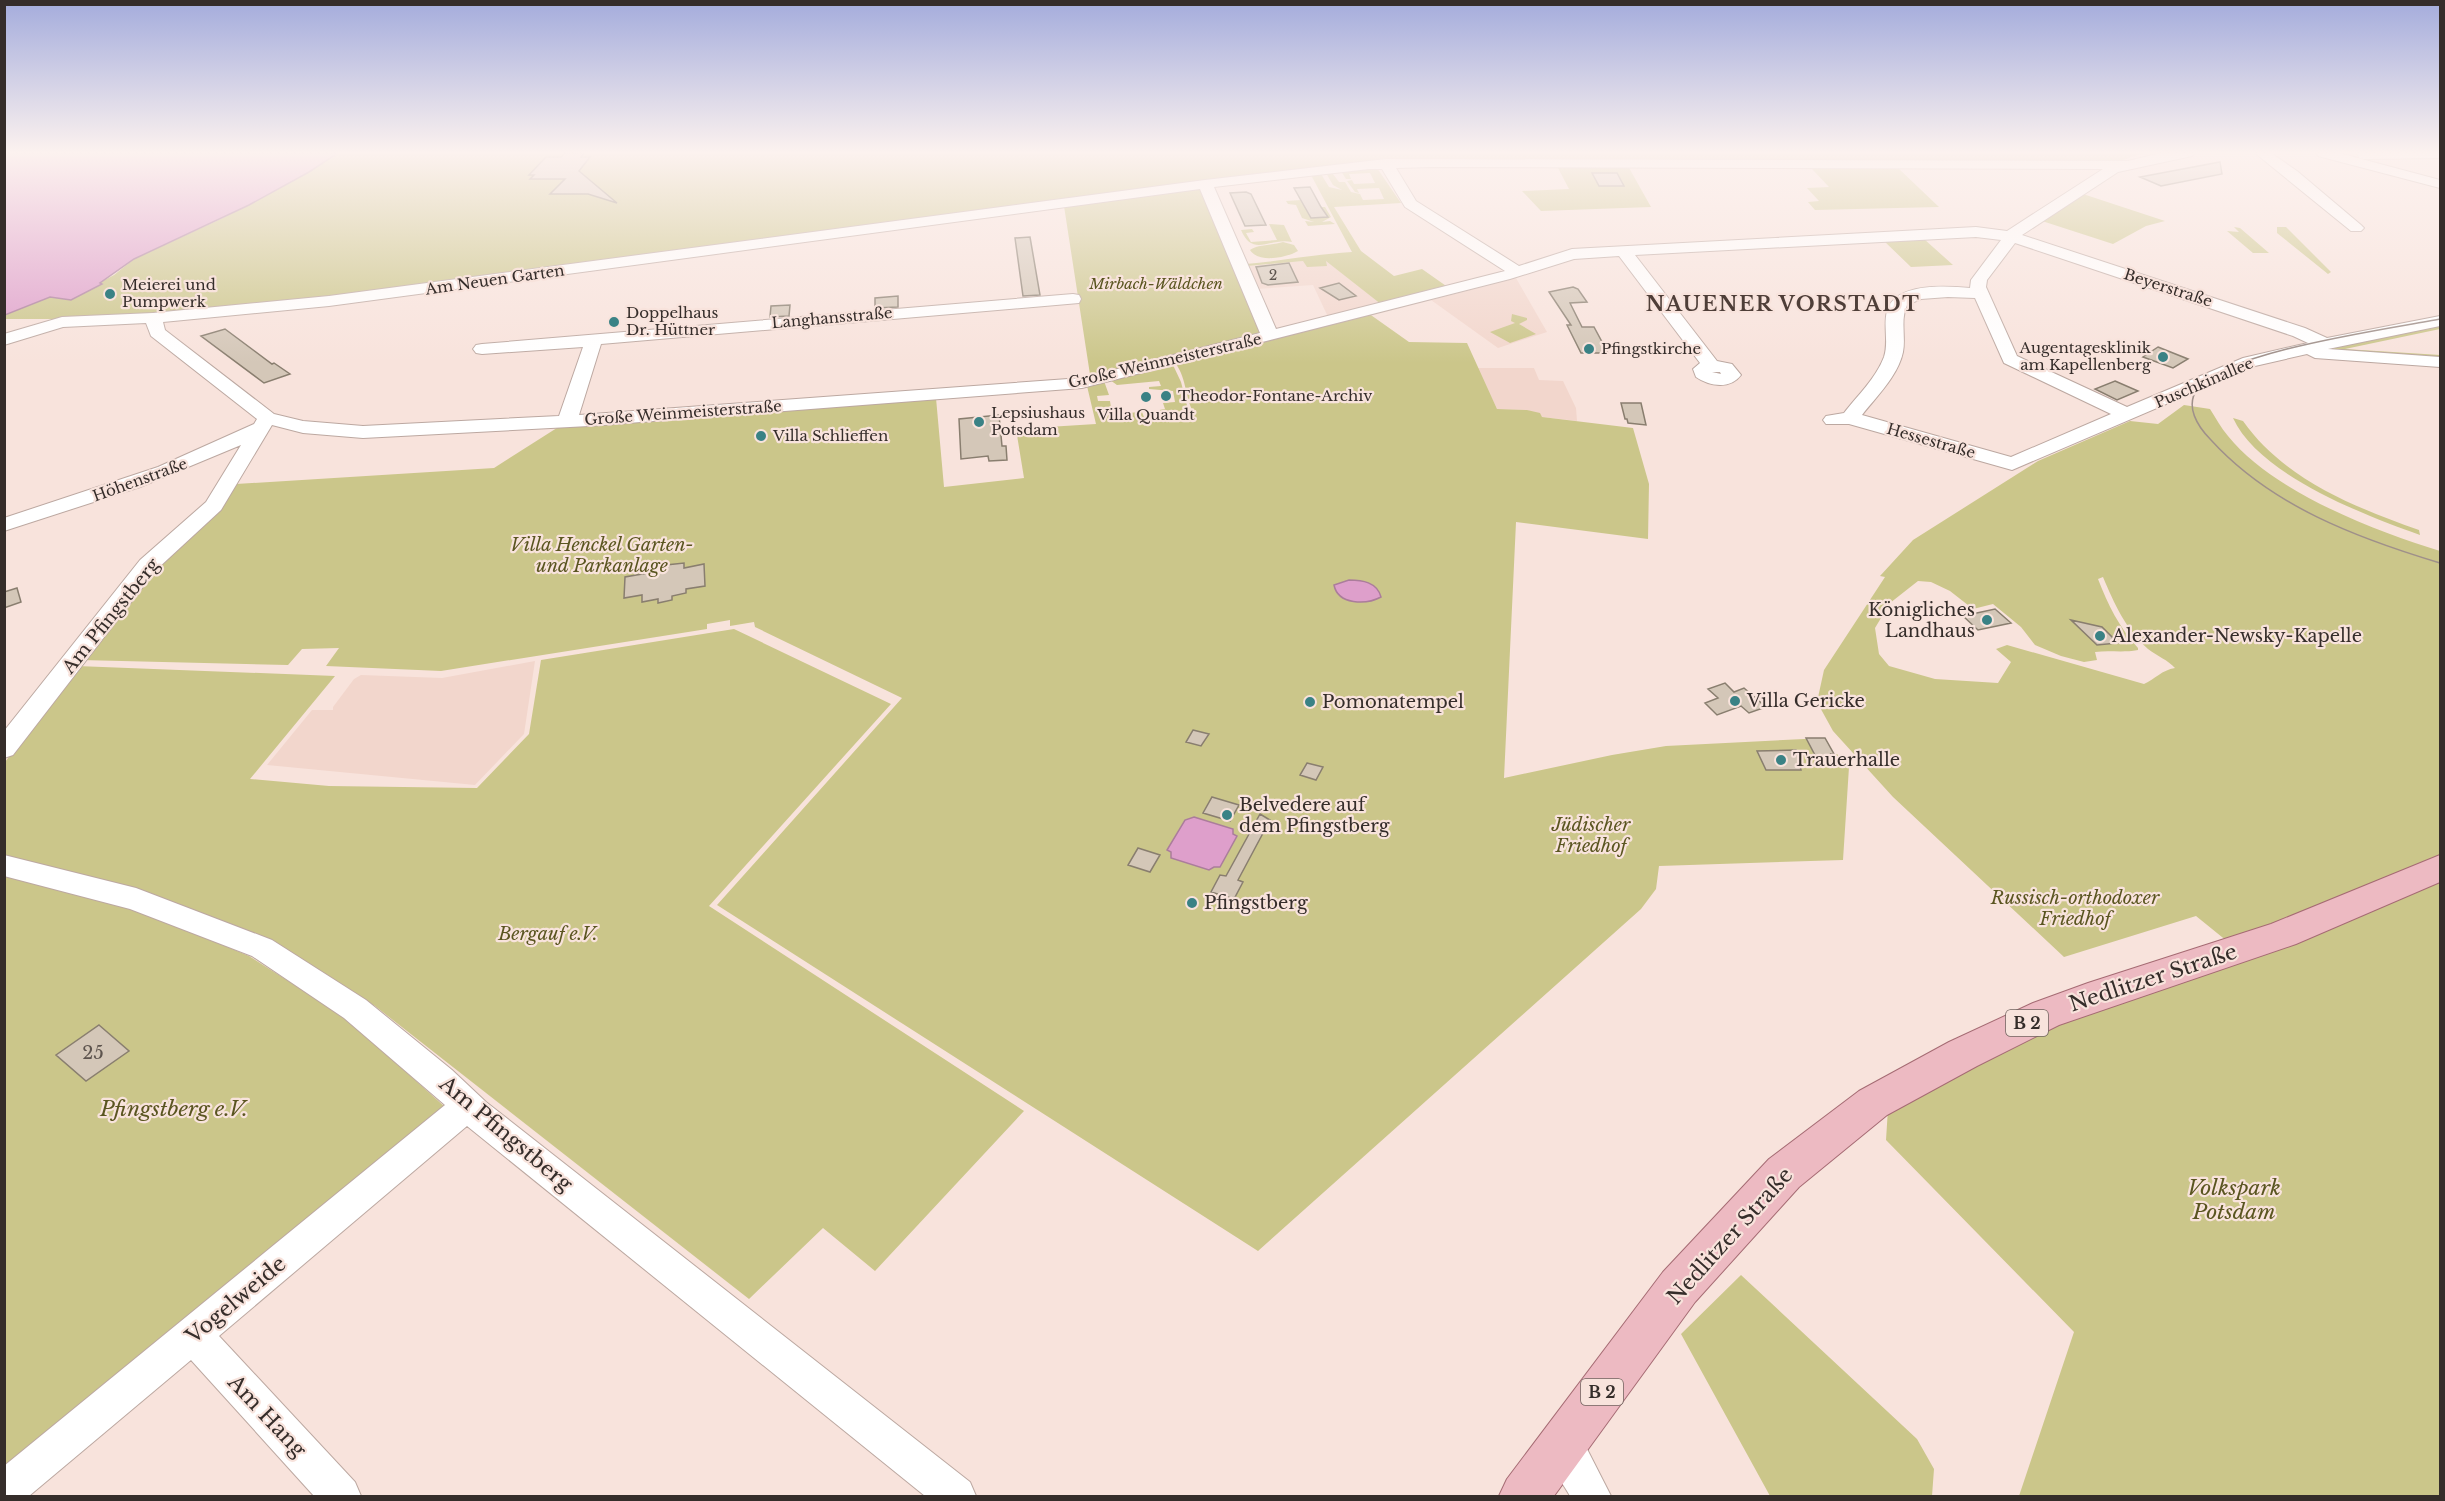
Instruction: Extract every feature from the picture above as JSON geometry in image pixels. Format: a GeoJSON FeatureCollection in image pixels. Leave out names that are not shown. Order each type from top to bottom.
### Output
{"type":"FeatureCollection","features":[{"type":"Feature","properties":{"kind":"main road","name":"Nedlitzer Straße"},"geometry":{"type":"LineString","coordinates":[[1524,1497],[1679,1287],[1784,1173],[1889,1093],[2046,1014],[2272,938],[2440,868]]}},
{"type":"Feature","properties":{"kind":"street","name":"Am Neuen Garten"},"geometry":{"type":"LineString","coordinates":[[4,340],[62,322],[153,318],[329,301],[915,223]]}},
{"type":"Feature","properties":{"kind":"street"},"geometry":{"type":"LineString","coordinates":[[1222,223],[1270,336]]}},
{"type":"Feature","properties":{"kind":"street"},"geometry":{"type":"LineString","coordinates":[[1440,223],[1518,272]]}},
{"type":"Feature","properties":{"kind":"street"},"geometry":{"type":"LineString","coordinates":[[2030,223],[2010,236],[1979,280],[1982,294],[2010,359],[2128,415]]}},
{"type":"Feature","properties":{"kind":"street"},"geometry":{"type":"LineString","coordinates":[[2350,223],[2356,228]]}},
{"type":"Feature","properties":{"kind":"street","name":"Große Weinmeisterstraße"},"geometry":{"type":"LineString","coordinates":[[153,318],[157,332],[263,424],[363,432],[567,421],[1073,384],[1518,272],[1572,255],[1976,232],[2010,236]]}},
{"type":"Feature","properties":{"kind":"street","name":"Beyerstraße"},"geometry":{"type":"LineString","coordinates":[[2010,236],[2288,328],[2325,344]]}},
{"type":"Feature","properties":{"kind":"street"},"geometry":{"type":"LineString","coordinates":[[1623,251],[1711,365]]}},
{"type":"Feature","properties":{"kind":"street","name":"Hessestraße"},"geometry":{"type":"LineString","coordinates":[[1982,294],[1932,292],[1906,297],[1900,301],[1896,306],[1896,340],[1891,361],[1842,419],[2012,464]]}},
{"type":"Feature","properties":{"kind":"street","name":"Langhansstraße"},"geometry":{"type":"LineString","coordinates":[[482,349],[1073,298]]}},
{"type":"Feature","properties":{"kind":"street","name":"Puschkinallee"},"geometry":{"type":"LineString","coordinates":[[2012,464],[2248,362],[2440,321]]}},
{"type":"Feature","properties":{"kind":"street"},"geometry":{"type":"LineString","coordinates":[[567,421],[594,341]]}},
{"type":"Feature","properties":{"kind":"street"},"geometry":{"type":"LineString","coordinates":[[2297,350],[2346,357],[2440,362]]}},
{"type":"Feature","properties":{"kind":"street","name":"Höhenstraße"},"geometry":{"type":"LineString","coordinates":[[4,525],[144,480],[212,454],[263,424]]}},
{"type":"Feature","properties":{"kind":"street","name":"Am Pfingstberg"},"geometry":{"type":"LineString","coordinates":[[4,749],[148,565],[214,506],[263,424]]}},
{"type":"Feature","properties":{"kind":"street"},"geometry":{"type":"LineString","coordinates":[[212,454],[241,458]]}},
{"type":"Feature","properties":{"kind":"street","name":"Am Pfingstberg"},"geometry":{"type":"LineString","coordinates":[[4,865],[88,884],[136,899],[262,948],[285,961],[355,1009],[441,1080],[466,1106],[956,1497]]}},
{"type":"Feature","properties":{"kind":"street","name":"Vogelweide"},"geometry":{"type":"LineString","coordinates":[[4,1492],[466,1106]]}},
{"type":"Feature","properties":{"kind":"street","name":"Am Hang"},"geometry":{"type":"LineString","coordinates":[[193,1335],[341,1497]]}},
{"type":"Feature","properties":{"kind":"street"},"geometry":{"type":"LineString","coordinates":[[1561,1448],[1574,1463],[1591,1497]]}},
{"type":"Feature","properties":{"kind":"shaded area"},"geometry":{"type":"Polygon","coordinates":[[[5,223],[211,223],[134,259],[100,283],[102,284],[71,300],[50,297],[5,315],[5,223]]]}},
{"type":"Feature","properties":{"kind":"shaded area"},"geometry":{"type":"Polygon","coordinates":[[[1324,259],[1382,305],[1329,319],[1313,285],[1256,289],[1247,266],[1324,259]]]}},
{"type":"Feature","properties":{"kind":"shaded area"},"geometry":{"type":"Polygon","coordinates":[[[1516,278],[1547,332],[1498,348],[1431,300],[1516,278]]]}},
{"type":"Feature","properties":{"kind":"shaded area"},"geometry":{"type":"Polygon","coordinates":[[[1477,368],[1534,368],[1539,380],[1563,381],[1576,408],[1577,421],[1542,417],[1527,410],[1497,409],[1477,368]]]}},
{"type":"Feature","properties":{"kind":"shaded area"},"geometry":{"type":"Polygon","coordinates":[[[1349,580],[1364,581],[1373,585],[1381,597],[1361,602],[1347,600],[1337,592],[1334,585],[1349,580]]]}},
{"type":"Feature","properties":{"kind":"shaded area"},"geometry":{"type":"Polygon","coordinates":[[[535,661],[524,734],[475,785],[267,765],[312,710],[333,710],[354,679],[361,675],[442,678],[535,661]]]}},
{"type":"Feature","properties":{"kind":"shaded area"},"geometry":{"type":"Polygon","coordinates":[[[1194,817],[1233,829],[1233,834],[1237,836],[1220,867],[1209,870],[1171,858],[1171,852],[1167,850],[1185,820],[1194,817]]]}},
{"type":"Feature","properties":{"kind":"green space"},"geometry":{"type":"Polygon","coordinates":[[[212,223],[916,223],[433,287],[161,314],[70,319],[5,319],[5,314],[50,297],[65,299],[114,275],[134,259],[212,223]]]}},
{"type":"Feature","properties":{"kind":"green space","name":"Mirbach-Wäldchen"},"geometry":{"type":"Polygon","coordinates":[[[1067,223],[1216,223],[1263,335],[1091,381],[1067,223]]]}},
{"type":"Feature","properties":{"kind":"green space"},"geometry":{"type":"Polygon","coordinates":[[[1306,223],[1335,224],[1308,226],[1306,223]]]}},
{"type":"Feature","properties":{"kind":"green space"},"geometry":{"type":"Polygon","coordinates":[[[1337,223],[1344,223],[1361,251],[1394,276],[1422,269],[1449,288],[1382,305],[1326,261],[1327,266],[1307,267],[1303,261],[1247,266],[1246,264],[1325,254],[1352,252],[1337,223]]]}},
{"type":"Feature","properties":{"kind":"green space"},"geometry":{"type":"Polygon","coordinates":[[[2048,223],[2157,223],[2146,226],[2113,244],[2048,223]]]}},
{"type":"Feature","properties":{"kind":"green space"},"geometry":{"type":"Polygon","coordinates":[[[1269,224],[1284,225],[1292,242],[1257,245],[1251,243],[1241,230],[1252,229],[1254,232],[1246,233],[1251,242],[1277,240],[1269,224]]]}},
{"type":"Feature","properties":{"kind":"green space"},"geometry":{"type":"Polygon","coordinates":[[[2234,227],[2240,228],[2269,253],[2253,253],[2227,231],[2239,232],[2234,227]]]}},
{"type":"Feature","properties":{"kind":"green space"},"geometry":{"type":"Polygon","coordinates":[[[2277,227],[2286,227],[2331,272],[2328,274],[2277,233],[2277,227]]]}},
{"type":"Feature","properties":{"kind":"green space"},"geometry":{"type":"Polygon","coordinates":[[[1924,239],[1953,265],[1911,267],[1884,241],[1924,239]]]}},
{"type":"Feature","properties":{"kind":"green space"},"geometry":{"type":"Polygon","coordinates":[[[1283,242],[1294,245],[1298,251],[1281,257],[1267,258],[1260,257],[1250,250],[1256,247],[1283,242]]]}},
{"type":"Feature","properties":{"kind":"green space"},"geometry":{"type":"Polygon","coordinates":[[[1368,313],[1409,342],[1467,343],[1497,409],[1527,410],[1540,413],[1542,417],[1633,428],[1649,484],[1648,539],[1516,522],[1504,778],[1666,746],[1825,738],[1834,754],[1837,754],[1849,767],[1843,860],[1659,866],[1656,889],[1641,909],[1258,1251],[717,905],[902,698],[755,627],[754,622],[730,626],[730,620],[707,624],[707,629],[441,671],[326,666],[339,648],[302,649],[288,665],[80,660],[153,564],[236,484],[494,468],[560,426],[936,398],[944,487],[1024,478],[1016,429],[1096,424],[1087,386],[1104,381],[1109,395],[1097,396],[1098,401],[1110,401],[1112,414],[1142,412],[1145,420],[1156,419],[1154,411],[1165,409],[1163,403],[1175,402],[1173,391],[1149,389],[1149,387],[1161,386],[1159,381],[1117,385],[1110,380],[1173,365],[1181,382],[1190,417],[1195,415],[1176,364],[1368,313]]]}},
{"type":"Feature","properties":{"kind":"green space"},"geometry":{"type":"Polygon","coordinates":[[[1512,314],[1527,318],[1519,324],[1536,334],[1510,343],[1490,332],[1515,323],[1511,321],[1512,314]]]}},
{"type":"Feature","properties":{"kind":"green space"},"geometry":{"type":"Polygon","coordinates":[[[2440,325],[2440,329],[2345,349],[2440,355],[2440,359],[2352,354],[2332,348],[2440,325]]]}},
{"type":"Feature","properties":{"kind":"green space"},"geometry":{"type":"Polygon","coordinates":[[[2184,405],[2210,409],[2225,433],[2247,456],[2297,491],[2356,520],[2440,551],[2440,1496],[2019,1496],[2074,1332],[1886,1140],[1889,1093],[2238,950],[2196,916],[2064,957],[1893,797],[1833,731],[1817,702],[1824,670],[1885,577],[1880,576],[1913,540],[2038,461],[2130,421],[2158,424],[2184,405]],[[2103,577],[2098,579],[2106,598],[2138,650],[2095,652],[2097,660],[2084,662],[2061,656],[2035,645],[2021,627],[1993,604],[1973,609],[1950,591],[1931,582],[1918,581],[1890,603],[1875,628],[1879,654],[1889,666],[1935,679],[1998,683],[2011,662],[1996,649],[2007,645],[2144,684],[2175,668],[2140,642],[2121,616],[2103,577]]]}},
{"type":"Feature","properties":{"kind":"green space"},"geometry":{"type":"Polygon","coordinates":[[[2233,418],[2243,421],[2279,459],[2322,489],[2419,530],[2420,535],[2343,504],[2289,475],[2265,458],[2246,439],[2233,418]]]}},
{"type":"Feature","properties":{"kind":"green space","name":"Bergauf e.V."},"geometry":{"type":"Polygon","coordinates":[[[734,629],[891,704],[709,906],[1024,1111],[875,1271],[823,1228],[749,1299],[375,1006],[270,941],[5,859],[5,762],[77,666],[335,676],[250,779],[329,786],[477,788],[529,734],[541,660],[734,629]]]}},
{"type":"Feature","properties":{"kind":"green space","name":"Pfingstberg e.V."},"geometry":{"type":"Polygon","coordinates":[[[5,873],[127,905],[249,956],[345,1017],[445,1107],[5,1466],[5,873]]]}},
{"type":"Feature","properties":{"kind":"green space"},"geometry":{"type":"Polygon","coordinates":[[[1741,1275],[1917,1439],[1934,1469],[1932,1496],[1770,1496],[1681,1334],[1741,1275]]]}},
{"type":"Feature","properties":{"kind":"building"},"geometry":{"type":"Polygon","coordinates":[[[1244,223],[1265,223],[1266,225],[1245,226],[1244,223]]]}},
{"type":"Feature","properties":{"kind":"building"},"geometry":{"type":"Polygon","coordinates":[[[1030,237],[1040,295],[1023,296],[1015,238],[1030,237]]]}},
{"type":"Feature","properties":{"kind":"building"},"geometry":{"type":"Polygon","coordinates":[[[1289,263],[1298,282],[1268,285],[1262,283],[1256,267],[1289,263]]]}},
{"type":"Feature","properties":{"kind":"building"},"geometry":{"type":"Polygon","coordinates":[[[1339,283],[1356,296],[1339,300],[1320,288],[1339,283]]]}},
{"type":"Feature","properties":{"kind":"building"},"geometry":{"type":"Polygon","coordinates":[[[1573,287],[1578,289],[1587,302],[1570,303],[1582,327],[1594,327],[1608,353],[1581,353],[1567,325],[1571,325],[1549,292],[1573,287]]]}},
{"type":"Feature","properties":{"kind":"building"},"geometry":{"type":"Polygon","coordinates":[[[898,296],[898,307],[875,308],[875,298],[898,296]]]}},
{"type":"Feature","properties":{"kind":"building"},"geometry":{"type":"Polygon","coordinates":[[[790,305],[789,316],[770,317],[771,306],[790,305]]]}},
{"type":"Feature","properties":{"kind":"building"},"geometry":{"type":"Polygon","coordinates":[[[225,329],[272,364],[274,363],[290,374],[264,383],[201,336],[225,329]]]}},
{"type":"Feature","properties":{"kind":"building","name":"Augentagesklinik am Kapellenberg"},"geometry":{"type":"Polygon","coordinates":[[[2158,347],[2188,359],[2173,368],[2143,357],[2158,347]]]}},
{"type":"Feature","properties":{"kind":"building"},"geometry":{"type":"Polygon","coordinates":[[[2115,381],[2138,391],[2117,400],[2095,389],[2115,381]]]}},
{"type":"Feature","properties":{"kind":"building"},"geometry":{"type":"Polygon","coordinates":[[[1621,403],[1641,403],[1646,425],[1628,423],[1621,403]]]}},
{"type":"Feature","properties":{"kind":"building"},"geometry":{"type":"Polygon","coordinates":[[[999,415],[1002,446],[1006,446],[1007,460],[989,461],[988,456],[961,459],[959,419],[999,415]]]}},
{"type":"Feature","properties":{"kind":"building"},"geometry":{"type":"Polygon","coordinates":[[[684,563],[684,568],[704,564],[705,586],[686,589],[686,593],[672,596],[672,600],[658,603],[658,599],[642,602],[642,595],[624,598],[625,577],[665,570],[666,565],[684,563]]]}},
{"type":"Feature","properties":{"kind":"building"},"geometry":{"type":"Polygon","coordinates":[[[17,588],[21,602],[4,608],[4,592],[17,588]]]}},
{"type":"Feature","properties":{"kind":"building","name":"Königliches Landhaus"},"geometry":{"type":"Polygon","coordinates":[[[1995,609],[2011,623],[1978,630],[1963,616],[1995,609]]]}},
{"type":"Feature","properties":{"kind":"building","name":"Alexander-Newsky-Kapelle"},"geometry":{"type":"Polygon","coordinates":[[[2071,620],[2102,627],[2118,643],[2097,645],[2071,620]]]}},
{"type":"Feature","properties":{"kind":"building","name":"Villa Gericke"},"geometry":{"type":"Polygon","coordinates":[[[1725,683],[1734,692],[1744,688],[1766,707],[1749,713],[1741,706],[1717,715],[1705,703],[1718,698],[1708,689],[1725,683]]]}},
{"type":"Feature","properties":{"kind":"building"},"geometry":{"type":"Polygon","coordinates":[[[1193,730],[1209,734],[1201,746],[1186,742],[1193,730]]]}},
{"type":"Feature","properties":{"kind":"building"},"geometry":{"type":"Polygon","coordinates":[[[1806,738],[1825,738],[1834,754],[1816,757],[1806,738]]]}},
{"type":"Feature","properties":{"kind":"building","name":"Trauerhalle"},"geometry":{"type":"Polygon","coordinates":[[[1796,750],[1803,766],[1800,766],[1801,770],[1766,770],[1757,751],[1796,750]]]}},
{"type":"Feature","properties":{"kind":"building"},"geometry":{"type":"Polygon","coordinates":[[[1307,763],[1323,767],[1316,780],[1300,775],[1307,763]]]}},
{"type":"Feature","properties":{"kind":"building"},"geometry":{"type":"Polygon","coordinates":[[[1212,797],[1239,805],[1230,821],[1203,813],[1212,797]]]}},
{"type":"Feature","properties":{"kind":"building"},"geometry":{"type":"Polygon","coordinates":[[[1260,814],[1270,820],[1238,880],[1243,882],[1234,899],[1211,892],[1220,875],[1226,876],[1260,814]]]}},
{"type":"Feature","properties":{"kind":"building"},"geometry":{"type":"Polygon","coordinates":[[[1138,848],[1160,855],[1150,872],[1128,865],[1138,848]]]}},
{"type":"Feature","properties":{"kind":"building"},"geometry":{"type":"Polygon","coordinates":[[[99,1025],[129,1051],[86,1081],[56,1055],[99,1025]]]}},
{"type":"Feature","properties":{"kind":"tram line"},"geometry":{"type":"LineString","coordinates":[[2440,319],[2311,343],[2241,363],[2215,375],[2198,388],[2192,402],[2194,416],[2206,435],[2260,484],[2317,517],[2378,543],[2440,563]]}},
{"type":"Feature","properties":{"kind":"place","name":"Meierei und Pumpwerk"},"geometry":{"type":"Point","coordinates":[110,294]}},
{"type":"Feature","properties":{"kind":"place","name":"Doppelhaus Dr. Hüttner"},"geometry":{"type":"Point","coordinates":[614,322]}},
{"type":"Feature","properties":{"kind":"place","name":"Pfingstkirche"},"geometry":{"type":"Point","coordinates":[1589,349]}},
{"type":"Feature","properties":{"kind":"place","name":"Augentagesklinik am Kapellenberg"},"geometry":{"type":"Point","coordinates":[2163,357]}},
{"type":"Feature","properties":{"kind":"place","name":"Theodor-Fontane-Archiv"},"geometry":{"type":"Point","coordinates":[1166,396]}},
{"type":"Feature","properties":{"kind":"place","name":"Villa Quandt"},"geometry":{"type":"Point","coordinates":[1146,397]}},
{"type":"Feature","properties":{"kind":"place","name":"Lepsiushaus Potsdam"},"geometry":{"type":"Point","coordinates":[979,422]}},
{"type":"Feature","properties":{"kind":"place","name":"Villa Schlieffen"},"geometry":{"type":"Point","coordinates":[761,436]}},
{"type":"Feature","properties":{"kind":"place","name":"Königliches Landhaus"},"geometry":{"type":"Point","coordinates":[1987,620]}},
{"type":"Feature","properties":{"kind":"place","name":"Alexander-Newsky-Kapelle"},"geometry":{"type":"Point","coordinates":[2100,636]}},
{"type":"Feature","properties":{"kind":"place","name":"Villa Gericke"},"geometry":{"type":"Point","coordinates":[1735,701]}},
{"type":"Feature","properties":{"kind":"place","name":"Pomonatempel"},"geometry":{"type":"Point","coordinates":[1310,702]}},
{"type":"Feature","properties":{"kind":"place","name":"Trauerhalle"},"geometry":{"type":"Point","coordinates":[1781,760]}},
{"type":"Feature","properties":{"kind":"place","name":"Belvedere auf dem Pfingstberg"},"geometry":{"type":"Point","coordinates":[1227,815]}},
{"type":"Feature","properties":{"kind":"place","name":"Pfingstberg"},"geometry":{"type":"Point","coordinates":[1192,903]}},
{"type":"Feature","properties":{"kind":"district","name":"NAUENER VORSTADT"},"geometry":{"type":"Point","coordinates":[1783,304]}},
{"type":"Feature","properties":{"kind":"park label","name":"Villa Henckel Garten- und Parkanlage"},"geometry":{"type":"Point","coordinates":[602,555]}},
{"type":"Feature","properties":{"kind":"park label","name":"Jüdischer Friedhof"},"geometry":{"type":"Point","coordinates":[1591,835]}},
{"type":"Feature","properties":{"kind":"park label","name":"Russisch-orthodoxer Friedhof"},"geometry":{"type":"Point","coordinates":[2075,908]}},
{"type":"Feature","properties":{"kind":"park label","name":"Volkspark Potsdam"},"geometry":{"type":"Point","coordinates":[2234,1200]}}]}
